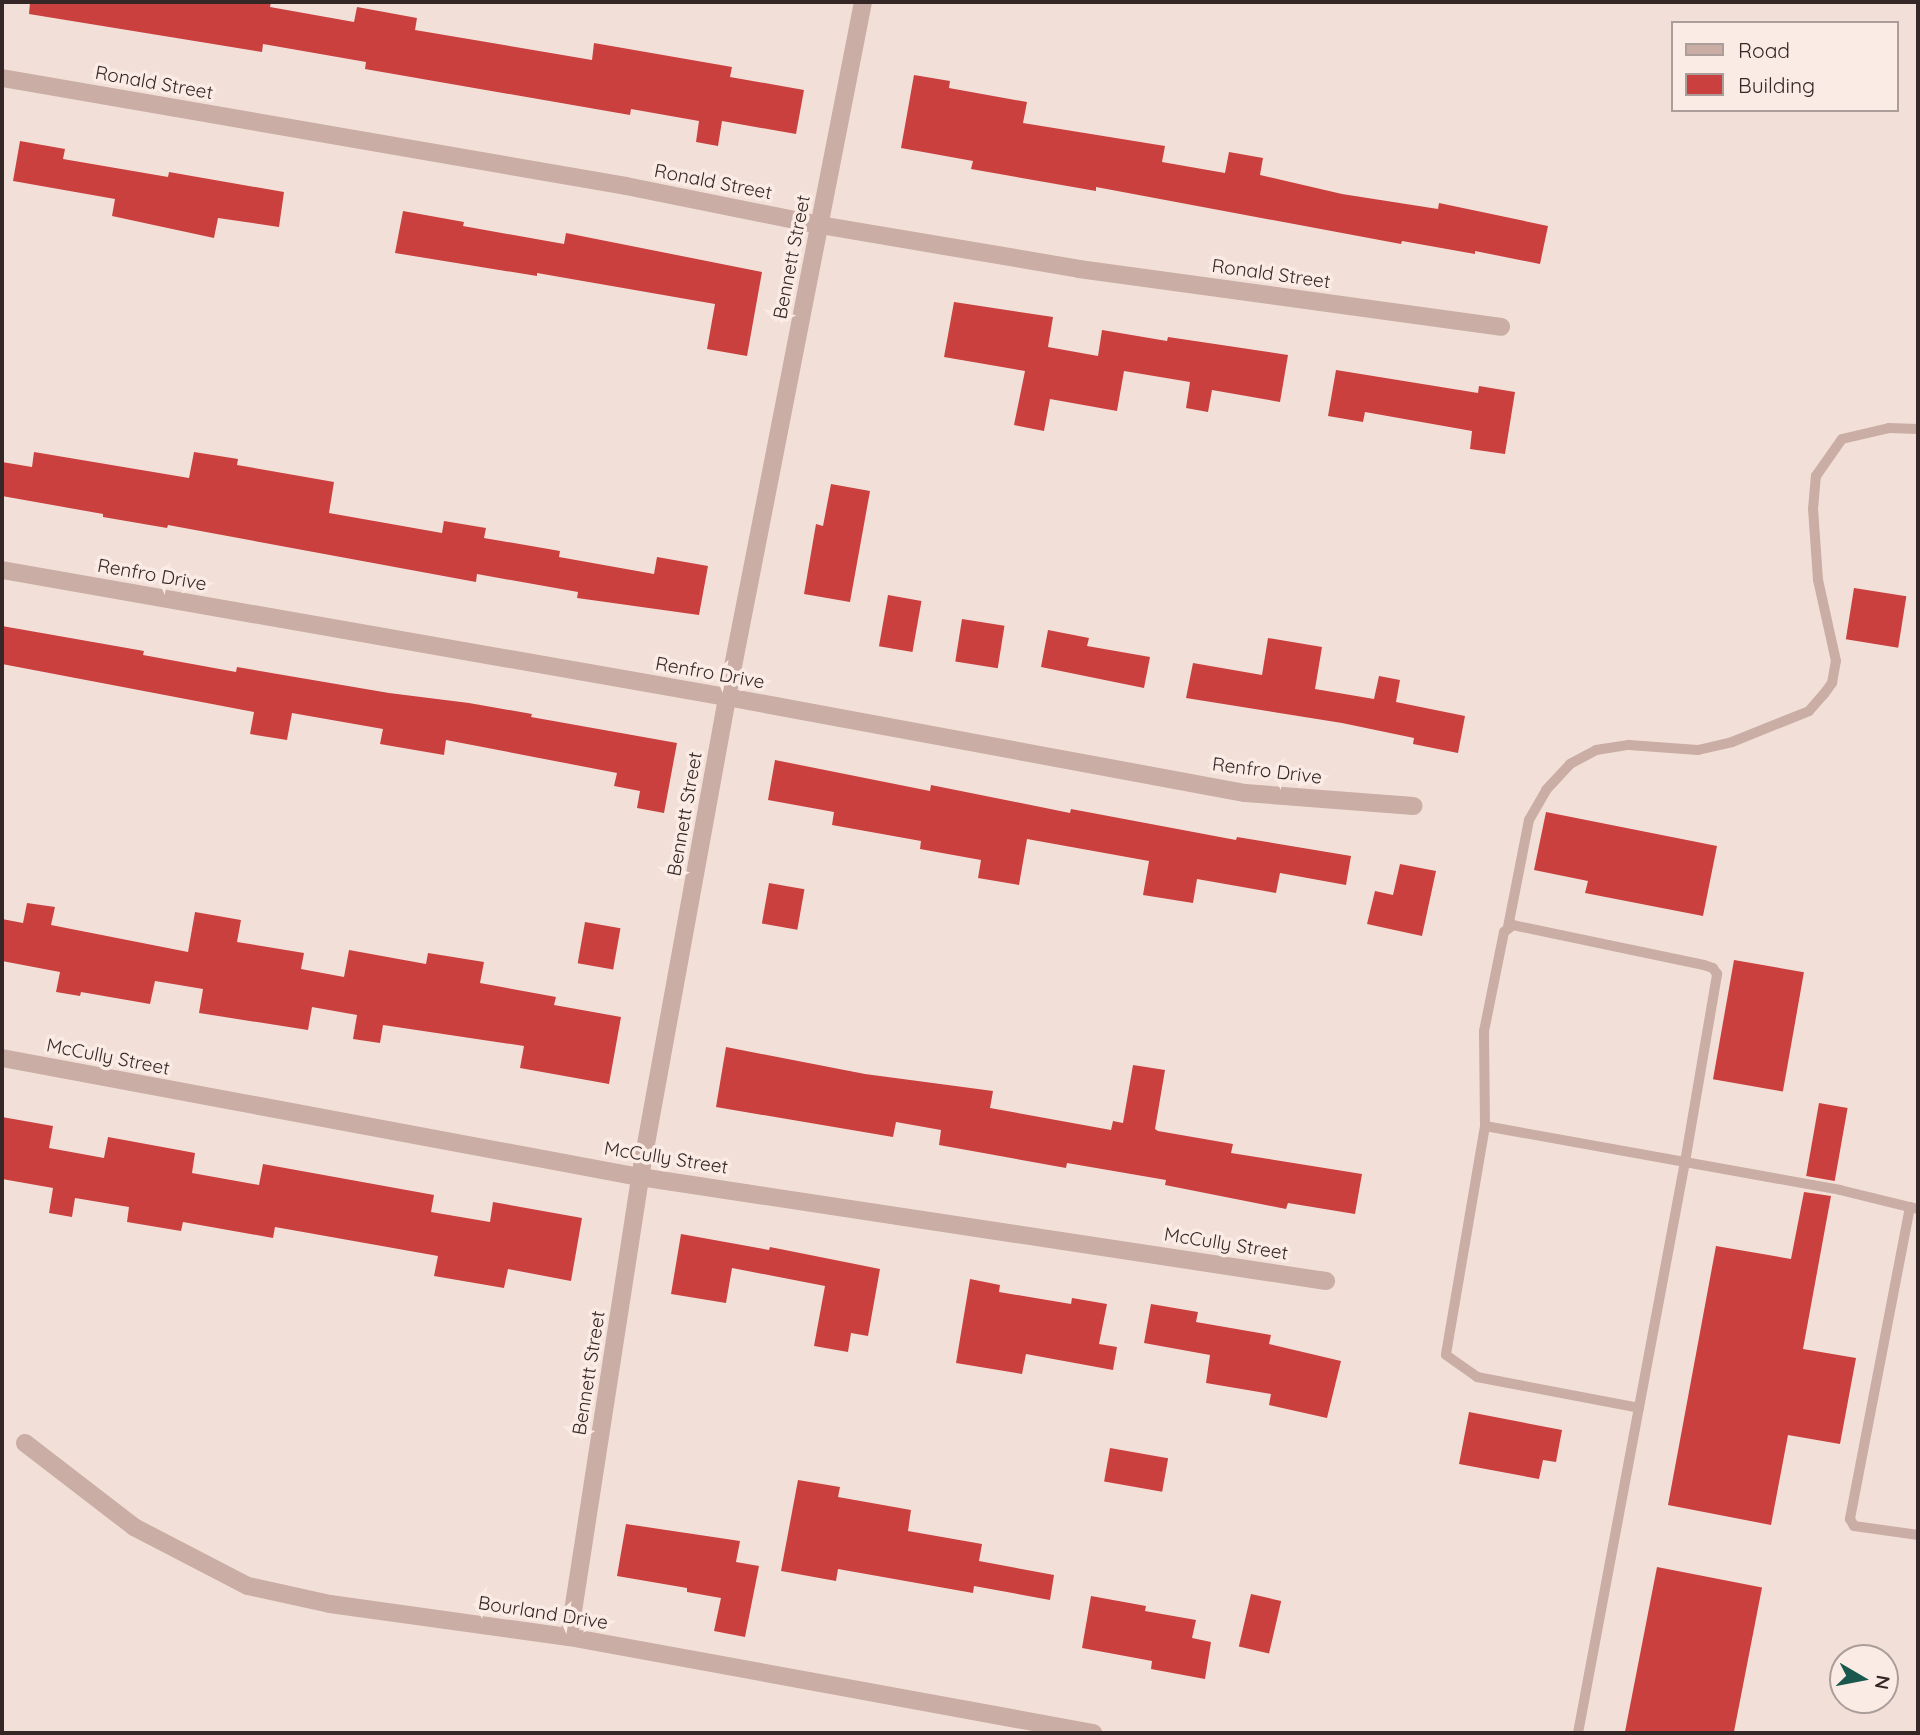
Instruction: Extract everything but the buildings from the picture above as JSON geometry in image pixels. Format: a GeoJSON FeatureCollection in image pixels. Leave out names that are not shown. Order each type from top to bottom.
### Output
{"type":"FeatureCollection","features":[{"type":"Feature","properties":{"kind":"street","name":"Bennett Street"},"geometry":{"type":"LineString","coordinates":[[569,1637],[640,1177],[727,697],[863,2]]}},
{"type":"Feature","properties":{"kind":"street","name":"Ronald Street"},"geometry":{"type":"LineString","coordinates":[[2,78],[626,186],[820,225],[1079,270],[1501,327]]}},
{"type":"Feature","properties":{"kind":"street","name":"Renfro Drive"},"geometry":{"type":"LineString","coordinates":[[2,570],[727,697],[1245,793],[1413,806]]}},
{"type":"Feature","properties":{"kind":"street","name":"McCully Street"},"geometry":{"type":"LineString","coordinates":[[2,1058],[640,1177],[1326,1281]]}},
{"type":"Feature","properties":{"kind":"street","name":"Bourland Drive"},"geometry":{"type":"LineString","coordinates":[[25,1443],[135,1527],[248,1586],[330,1604],[569,1637],[1093,1733]]}},
{"type":"Feature","properties":{"kind":"lane"},"geometry":{"type":"LineString","coordinates":[[1639,1408],[1477,1377],[1446,1355],[1485,1126],[1484,1031],[1529,820],[1546,790],[1570,764],[1596,750],[1629,745],[1698,750],[1732,742],[1808,711],[1832,683],[1836,661],[1818,580],[1813,509],[1816,477],[1842,439],[1889,428],[1918,429]]}},
{"type":"Feature","properties":{"kind":"lane"},"geometry":{"type":"LineString","coordinates":[[1508,927],[1513,925],[1713,968],[1717,974],[1685,1162],[1578,1733]]}},
{"type":"Feature","properties":{"kind":"lane"},"geometry":{"type":"LineString","coordinates":[[1485,1126],[1840,1190],[1914,1208],[1850,1519],[1854,1525],[1918,1535]]}}]}
